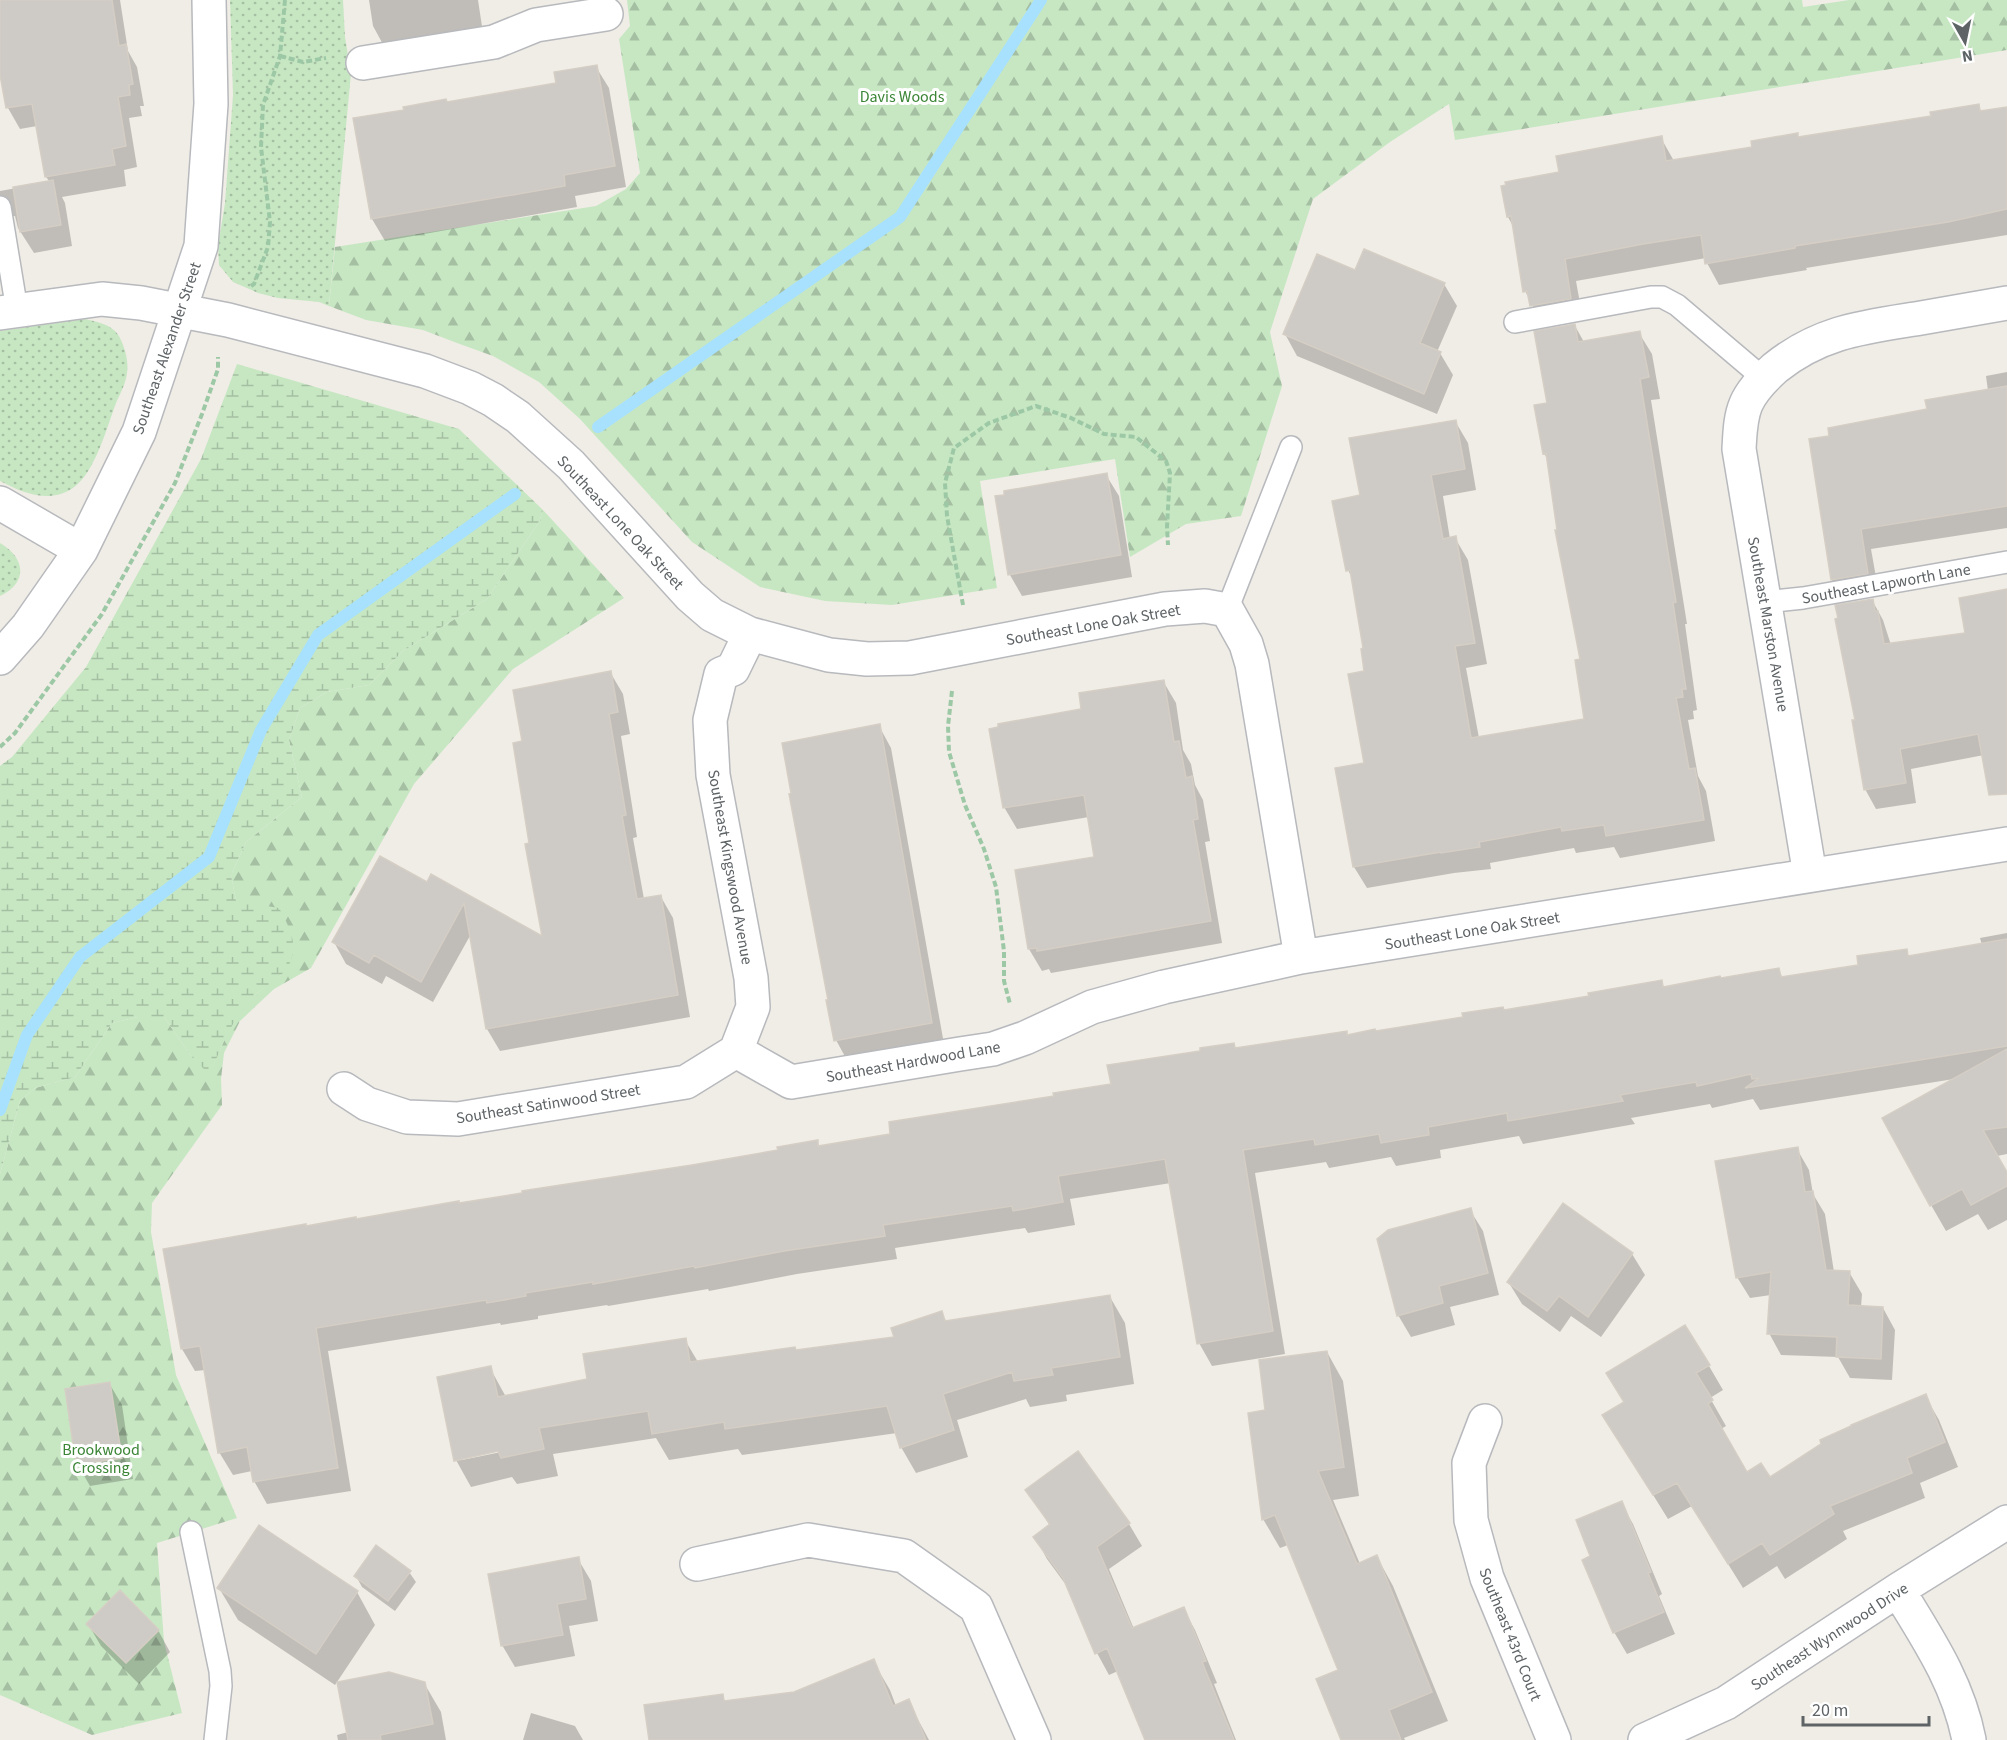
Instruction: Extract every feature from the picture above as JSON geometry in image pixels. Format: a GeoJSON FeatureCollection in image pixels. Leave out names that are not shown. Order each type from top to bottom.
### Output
{"type":"FeatureCollection","features":[{"type":"Feature","properties":{"kind":"street","name":"Southeast Alexander Street"},"geometry":{"type":"LineString","coordinates":[[0,658],[28,626],[81,550],[139,432],[201,246],[211,104],[209,0]]}},
{"type":"Feature","properties":{"kind":"street"},"geometry":{"type":"LineString","coordinates":[[363,63],[508,38],[534,12],[606,14]]}},
{"type":"Feature","properties":{"kind":"street","name":"Southeast Lone Oak Street"},"geometry":{"type":"LineString","coordinates":[[9,312],[102,299],[141,303],[228,320],[425,371],[470,388],[518,417],[571,465],[690,596],[712,615],[750,634],[829,655],[867,659],[910,658],[1165,609],[1205,606],[1227,610]]}},
{"type":"Feature","properties":{"kind":"street"},"geometry":{"type":"LineString","coordinates":[[1763,378],[1805,347],[1831,336],[1862,328],[2007,303]]}},
{"type":"Feature","properties":{"kind":"street","name":"Southeast Marston Avenue"},"geometry":{"type":"LineString","coordinates":[[1763,378],[1747,402],[1740,424],[1739,449],[1810,875]]}},
{"type":"Feature","properties":{"kind":"street"},"geometry":{"type":"LineString","coordinates":[[0,503],[81,550]]}},
{"type":"Feature","properties":{"kind":"street"},"geometry":{"type":"LineString","coordinates":[[1227,610],[1246,644],[1252,664],[1301,957]]}},
{"type":"Feature","properties":{"kind":"street","name":"Southeast Kingswood Avenue"},"geometry":{"type":"LineString","coordinates":[[736,1051],[753,1007],[751,978],[713,775],[710,720],[721,674],[733,669],[750,634]]}},
{"type":"Feature","properties":{"kind":"street","name":"Southeast Lone Oak Street"},"geometry":{"type":"LineString","coordinates":[[1301,957],[2007,844]]}},
{"type":"Feature","properties":{"kind":"street","name":"Southeast Hardwood Lane"},"geometry":{"type":"LineString","coordinates":[[736,1051],[791,1082],[960,1054],[993,1048],[1025,1038],[1092,1007],[1164,987],[1301,957]]}},
{"type":"Feature","properties":{"kind":"street","name":"Southeast Satinwood Street"},"geometry":{"type":"LineString","coordinates":[[344,1089],[367,1104],[407,1117],[458,1119],[686,1082],[736,1051]]}},
{"type":"Feature","properties":{"kind":"street","name":"Southeast 43rd Court"},"geometry":{"type":"LineString","coordinates":[[1485,1421],[1469,1463],[1471,1520],[1487,1578],[1554,1740]]}},
{"type":"Feature","properties":{"kind":"street","name":"Southeast Wynnwood Drive"},"geometry":{"type":"LineString","coordinates":[[1645,1740],[1726,1702],[2007,1522]]}},
{"type":"Feature","properties":{"kind":"street"},"geometry":{"type":"LineString","coordinates":[[697,1564],[808,1540],[904,1556],[976,1607],[1034,1740]]}},
{"type":"Feature","properties":{"kind":"street"},"geometry":{"type":"LineString","coordinates":[[1898,1590],[1945,1667],[1960,1704],[1969,1740]]}},
{"type":"Feature","properties":{"kind":"lane"},"geometry":{"type":"LineString","coordinates":[[0,207],[9,312]]}},
{"type":"Feature","properties":{"kind":"lane"},"geometry":{"type":"LineString","coordinates":[[1515,322],[1651,297],[1662,297],[1677,305],[1763,378]]}},
{"type":"Feature","properties":{"kind":"lane"},"geometry":{"type":"LineString","coordinates":[[1227,610],[1291,447]]}},
{"type":"Feature","properties":{"kind":"lane","name":"Southeast Lapworth Lane"},"geometry":{"type":"LineString","coordinates":[[1765,602],[1803,598],[2007,562]]}},
{"type":"Feature","properties":{"kind":"lane"},"geometry":{"type":"LineString","coordinates":[[191,1532],[220,1671],[215,1740]]}},
{"type":"Feature","properties":{"kind":"path"},"geometry":{"type":"LineString","coordinates":[[963,605],[947,516],[945,483],[954,448],[989,423],[1036,406],[1071,418],[1104,434],[1136,437],[1166,461],[1170,473],[1168,545]]}},
{"type":"Feature","properties":{"kind":"path"},"geometry":{"type":"LineString","coordinates":[[952,691],[948,726],[949,752],[965,805],[984,849],[996,887],[1004,951],[1004,981],[1011,1010]]}},
{"type":"Feature","properties":{"kind":"green space"},"geometry":{"type":"Polygon","coordinates":[[[230,0],[343,0],[345,37],[351,74],[329,306],[319,302],[278,298],[258,293],[233,282],[219,265],[218,246],[225,203],[233,95],[230,0]]]}},
{"type":"Feature","properties":{"kind":"green space","name":"Davis Woods"},"geometry":{"type":"Polygon","coordinates":[[[627,0],[1802,0],[1803,7],[1849,0],[2007,0],[2007,50],[1455,140],[1449,104],[1390,142],[1313,199],[1270,332],[1282,386],[1241,516],[1186,524],[1130,557],[1115,459],[980,481],[997,588],[892,605],[825,601],[760,587],[692,542],[580,419],[539,382],[493,356],[423,330],[366,320],[329,306],[335,247],[596,206],[626,189],[640,173],[619,39],[630,26],[627,0]]]}},
{"type":"Feature","properties":{"kind":"green space"},"geometry":{"type":"Polygon","coordinates":[[[85,319],[105,325],[117,334],[127,360],[125,381],[94,461],[81,481],[64,493],[55,495],[27,493],[0,481],[0,331],[85,319]]]}},
{"type":"Feature","properties":{"kind":"green space"},"geometry":{"type":"Polygon","coordinates":[[[237,364],[459,429],[543,510],[539,522],[487,599],[403,651],[369,685],[327,692],[300,708],[289,740],[302,797],[246,842],[231,875],[236,901],[279,908],[291,934],[293,951],[287,968],[254,996],[238,1015],[212,1069],[204,1069],[191,1056],[164,1017],[138,1017],[112,1023],[75,1077],[35,1088],[20,1101],[0,1174],[0,766],[12,757],[86,667],[201,459],[237,364]]]}},
{"type":"Feature","properties":{"kind":"green space","name":"Brookwood Crossing"},"geometry":{"type":"Polygon","coordinates":[[[543,510],[624,598],[513,669],[414,784],[311,968],[274,989],[240,1021],[224,1053],[221,1079],[222,1105],[152,1203],[151,1232],[176,1375],[237,1518],[157,1543],[164,1642],[182,1713],[92,1735],[0,1695],[0,1174],[20,1101],[35,1088],[75,1077],[112,1023],[138,1017],[164,1017],[191,1056],[212,1068],[233,1020],[252,997],[281,975],[236,901],[231,875],[246,842],[302,797],[289,740],[300,708],[327,692],[369,685],[403,651],[487,599],[539,522],[543,510]]]}},
{"type":"Feature","properties":{"kind":"green space"},"geometry":{"type":"Polygon","coordinates":[[[0,543],[15,556],[20,570],[15,584],[0,596],[0,543]]]}},
{"type":"Feature","properties":{"kind":"building"},"geometry":{"type":"Polygon","coordinates":[[[0,0],[112,0],[119,46],[126,44],[133,84],[129,85],[130,95],[118,97],[126,146],[112,149],[115,165],[45,177],[32,104],[6,108],[0,75],[0,0]]]}},
{"type":"Feature","properties":{"kind":"building"},"geometry":{"type":"Polygon","coordinates":[[[597,65],[615,166],[564,175],[565,186],[371,219],[353,118],[404,110],[403,107],[446,99],[447,102],[556,83],[554,72],[597,65]]]}},
{"type":"Feature","properties":{"kind":"building"},"geometry":{"type":"Polygon","coordinates":[[[1979,104],[1980,111],[2007,107],[2007,209],[1948,222],[1795,246],[1795,248],[1705,264],[1701,235],[1643,244],[1565,259],[1571,299],[1530,306],[1527,291],[1523,292],[1511,216],[1507,217],[1501,186],[1506,185],[1505,182],[1559,172],[1556,156],[1662,136],[1666,161],[1752,147],[1751,141],[1798,133],[1798,137],[1931,116],[1930,112],[1979,104]]]}},
{"type":"Feature","properties":{"kind":"building"},"geometry":{"type":"Polygon","coordinates":[[[53,180],[61,225],[20,232],[13,187],[53,180]]]}},
{"type":"Feature","properties":{"kind":"building"},"geometry":{"type":"Polygon","coordinates":[[[1364,249],[1445,283],[1420,343],[1441,352],[1424,394],[1283,334],[1317,254],[1355,270],[1364,249]]]}},
{"type":"Feature","properties":{"kind":"building"},"geometry":{"type":"Polygon","coordinates":[[[1575,324],[1578,342],[1640,331],[1649,377],[1640,379],[1676,602],[1673,603],[1686,689],[1682,689],[1683,697],[1676,698],[1689,769],[1695,768],[1704,820],[1606,836],[1604,825],[1562,831],[1561,827],[1479,842],[1480,847],[1353,867],[1335,768],[1364,763],[1348,674],[1364,671],[1361,649],[1363,648],[1350,570],[1346,571],[1332,501],[1360,495],[1349,438],[1456,420],[1465,469],[1431,475],[1443,539],[1456,536],[1475,643],[1455,646],[1471,738],[1584,719],[1575,660],[1580,659],[1555,530],[1557,530],[1546,453],[1543,454],[1534,405],[1547,403],[1534,331],[1575,324]]]}},
{"type":"Feature","properties":{"kind":"building"},"geometry":{"type":"Polygon","coordinates":[[[2007,386],[2007,506],[1861,529],[1868,574],[1831,580],[1809,439],[1829,436],[1828,428],[1927,409],[1925,400],[2007,386]]]}},
{"type":"Feature","properties":{"kind":"building"},"geometry":{"type":"Polygon","coordinates":[[[1107,473],[1121,555],[1008,575],[995,496],[1004,495],[1004,491],[1107,473]]]}},
{"type":"Feature","properties":{"kind":"building"},"geometry":{"type":"Polygon","coordinates":[[[2007,589],[2007,794],[1989,795],[1978,734],[1900,749],[1906,783],[1864,790],[1852,720],[1855,720],[1835,619],[1838,618],[1835,605],[1873,599],[1875,611],[1878,611],[1884,644],[1965,633],[1959,598],[2007,589]]]}},
{"type":"Feature","properties":{"kind":"building"},"geometry":{"type":"Polygon","coordinates":[[[611,671],[618,712],[609,714],[626,815],[622,816],[637,899],[661,895],[678,995],[486,1029],[464,903],[421,982],[374,955],[369,963],[332,942],[380,856],[427,882],[431,874],[542,936],[525,844],[529,843],[513,743],[522,741],[513,690],[611,671]]]}},
{"type":"Feature","properties":{"kind":"building"},"geometry":{"type":"Polygon","coordinates":[[[1164,680],[1174,742],[1179,741],[1186,778],[1192,776],[1198,819],[1193,820],[1211,921],[1037,951],[1037,948],[1028,949],[1015,870],[1094,857],[1084,795],[1003,808],[989,729],[998,727],[998,724],[1081,709],[1079,693],[1164,680]]]}},
{"type":"Feature","properties":{"kind":"building"},"geometry":{"type":"Polygon","coordinates":[[[880,724],[932,1023],[834,1041],[789,794],[791,793],[782,743],[880,724]]]}},
{"type":"Feature","properties":{"kind":"building"},"geometry":{"type":"Polygon","coordinates":[[[2007,939],[2007,1046],[1745,1088],[1759,1078],[1752,1079],[1751,1074],[1697,1086],[1696,1082],[1620,1095],[1623,1101],[1508,1121],[1507,1113],[1428,1127],[1429,1135],[1381,1143],[1379,1134],[1315,1145],[1314,1139],[1243,1150],[1273,1331],[1197,1344],[1165,1159],[1058,1176],[1063,1202],[1013,1211],[1012,1206],[883,1225],[885,1236],[784,1251],[695,1268],[694,1266],[593,1284],[593,1282],[525,1293],[526,1296],[487,1303],[486,1300],[316,1328],[338,1468],[253,1482],[247,1447],[218,1453],[200,1346],[181,1349],[163,1249],[306,1224],[306,1226],[356,1217],[356,1219],[692,1165],[778,1150],[777,1147],[818,1140],[818,1146],[890,1134],[889,1122],[1054,1096],[1053,1093],[1111,1084],[1107,1065],[1200,1051],[1200,1048],[1234,1043],[1235,1048],[1347,1031],[1347,1035],[1375,1029],[1376,1031],[1463,1017],[1462,1013],[1503,1007],[1504,1010],[1589,996],[1588,993],[1662,980],[1663,987],[1779,968],[1781,977],[1858,965],[1857,956],[1907,949],[1908,956],[2007,939]]]}},
{"type":"Feature","properties":{"kind":"building"},"geometry":{"type":"Polygon","coordinates":[[[2007,1049],[2007,1127],[1983,1130],[2007,1172],[2007,1186],[1971,1205],[1962,1189],[1930,1206],[1882,1118],[2007,1049]]]}},
{"type":"Feature","properties":{"kind":"building"},"geometry":{"type":"Polygon","coordinates":[[[1798,1147],[1805,1192],[1813,1191],[1826,1270],[1850,1271],[1848,1305],[1883,1307],[1881,1359],[1836,1357],[1837,1337],[1767,1334],[1771,1272],[1736,1278],[1715,1161],[1798,1147]]]}},
{"type":"Feature","properties":{"kind":"building"},"geometry":{"type":"Polygon","coordinates":[[[1563,1203],[1633,1253],[1588,1317],[1559,1296],[1547,1311],[1507,1282],[1563,1203]]]}},
{"type":"Feature","properties":{"kind":"building"},"geometry":{"type":"Polygon","coordinates":[[[1471,1208],[1488,1273],[1439,1286],[1443,1303],[1397,1316],[1377,1239],[1388,1230],[1471,1208]]]}},
{"type":"Feature","properties":{"kind":"building"},"geometry":{"type":"Polygon","coordinates":[[[1110,1295],[1120,1357],[1051,1368],[1053,1375],[1014,1381],[1012,1372],[943,1394],[954,1430],[900,1448],[887,1406],[725,1429],[724,1422],[652,1434],[648,1411],[539,1428],[544,1449],[501,1458],[498,1451],[454,1461],[437,1377],[491,1366],[498,1397],[587,1379],[583,1354],[686,1338],[690,1362],[795,1347],[796,1350],[894,1337],[891,1328],[942,1311],[945,1321],[1110,1295]]]}},
{"type":"Feature","properties":{"kind":"building"},"geometry":{"type":"Polygon","coordinates":[[[1685,1325],[1710,1365],[1696,1373],[1713,1400],[1708,1404],[1747,1472],[1761,1463],[1770,1477],[1821,1444],[1820,1440],[1926,1394],[1945,1442],[1907,1458],[1912,1473],[1830,1506],[1834,1514],[1770,1555],[1762,1543],[1728,1564],[1677,1483],[1653,1495],[1602,1415],[1624,1402],[1606,1373],[1685,1325]]]}},
{"type":"Feature","properties":{"kind":"building"},"geometry":{"type":"Polygon","coordinates":[[[1327,1351],[1344,1467],[1318,1471],[1357,1564],[1377,1555],[1432,1692],[1389,1710],[1401,1740],[1341,1740],[1316,1679],[1338,1670],[1275,1515],[1262,1520],[1248,1413],[1265,1410],[1259,1360],[1327,1351]]]}},
{"type":"Feature","properties":{"kind":"building"},"geometry":{"type":"Polygon","coordinates":[[[110,1382],[122,1458],[76,1465],[65,1389],[110,1382]]]}},
{"type":"Feature","properties":{"kind":"building"},"geometry":{"type":"Polygon","coordinates":[[[1078,1451],[1130,1523],[1097,1547],[1132,1628],[1184,1607],[1206,1661],[1202,1662],[1234,1740],[1145,1740],[1107,1648],[1095,1654],[1063,1578],[1033,1537],[1050,1524],[1025,1490],[1078,1451]]]}},
{"type":"Feature","properties":{"kind":"building"},"geometry":{"type":"Polygon","coordinates":[[[1622,1501],[1651,1572],[1648,1573],[1664,1612],[1613,1633],[1582,1560],[1590,1556],[1576,1520],[1622,1501]]]}},
{"type":"Feature","properties":{"kind":"building"},"geometry":{"type":"Polygon","coordinates":[[[259,1525],[358,1591],[316,1654],[217,1588],[259,1525]]]}},
{"type":"Feature","properties":{"kind":"building"},"geometry":{"type":"Polygon","coordinates":[[[376,1545],[411,1571],[388,1601],[354,1576],[376,1545]]]}},
{"type":"Feature","properties":{"kind":"building"},"geometry":{"type":"Polygon","coordinates":[[[579,1557],[586,1599],[557,1604],[563,1635],[501,1646],[488,1574],[579,1557]]]}},
{"type":"Feature","properties":{"kind":"building"},"geometry":{"type":"Polygon","coordinates":[[[120,1590],[159,1630],[126,1663],[86,1624],[120,1590]]]}},
{"type":"Feature","properties":{"kind":"building"},"geometry":{"type":"Polygon","coordinates":[[[874,1659],[893,1706],[909,1699],[926,1740],[649,1740],[644,1705],[723,1694],[724,1701],[794,1692],[874,1659]]]}},
{"type":"Feature","properties":{"kind":"building"},"geometry":{"type":"Polygon","coordinates":[[[389,1672],[425,1682],[433,1724],[380,1735],[381,1740],[348,1740],[337,1682],[389,1672]]]}},
{"type":"Feature","properties":{"kind":"waterway"},"geometry":{"type":"LineString","coordinates":[[598,427],[900,217],[1041,0]]}},
{"type":"Feature","properties":{"kind":"waterway"},"geometry":{"type":"LineString","coordinates":[[0,1110],[27,1035],[80,957],[209,857],[261,730],[318,635],[515,494]]}}]}
